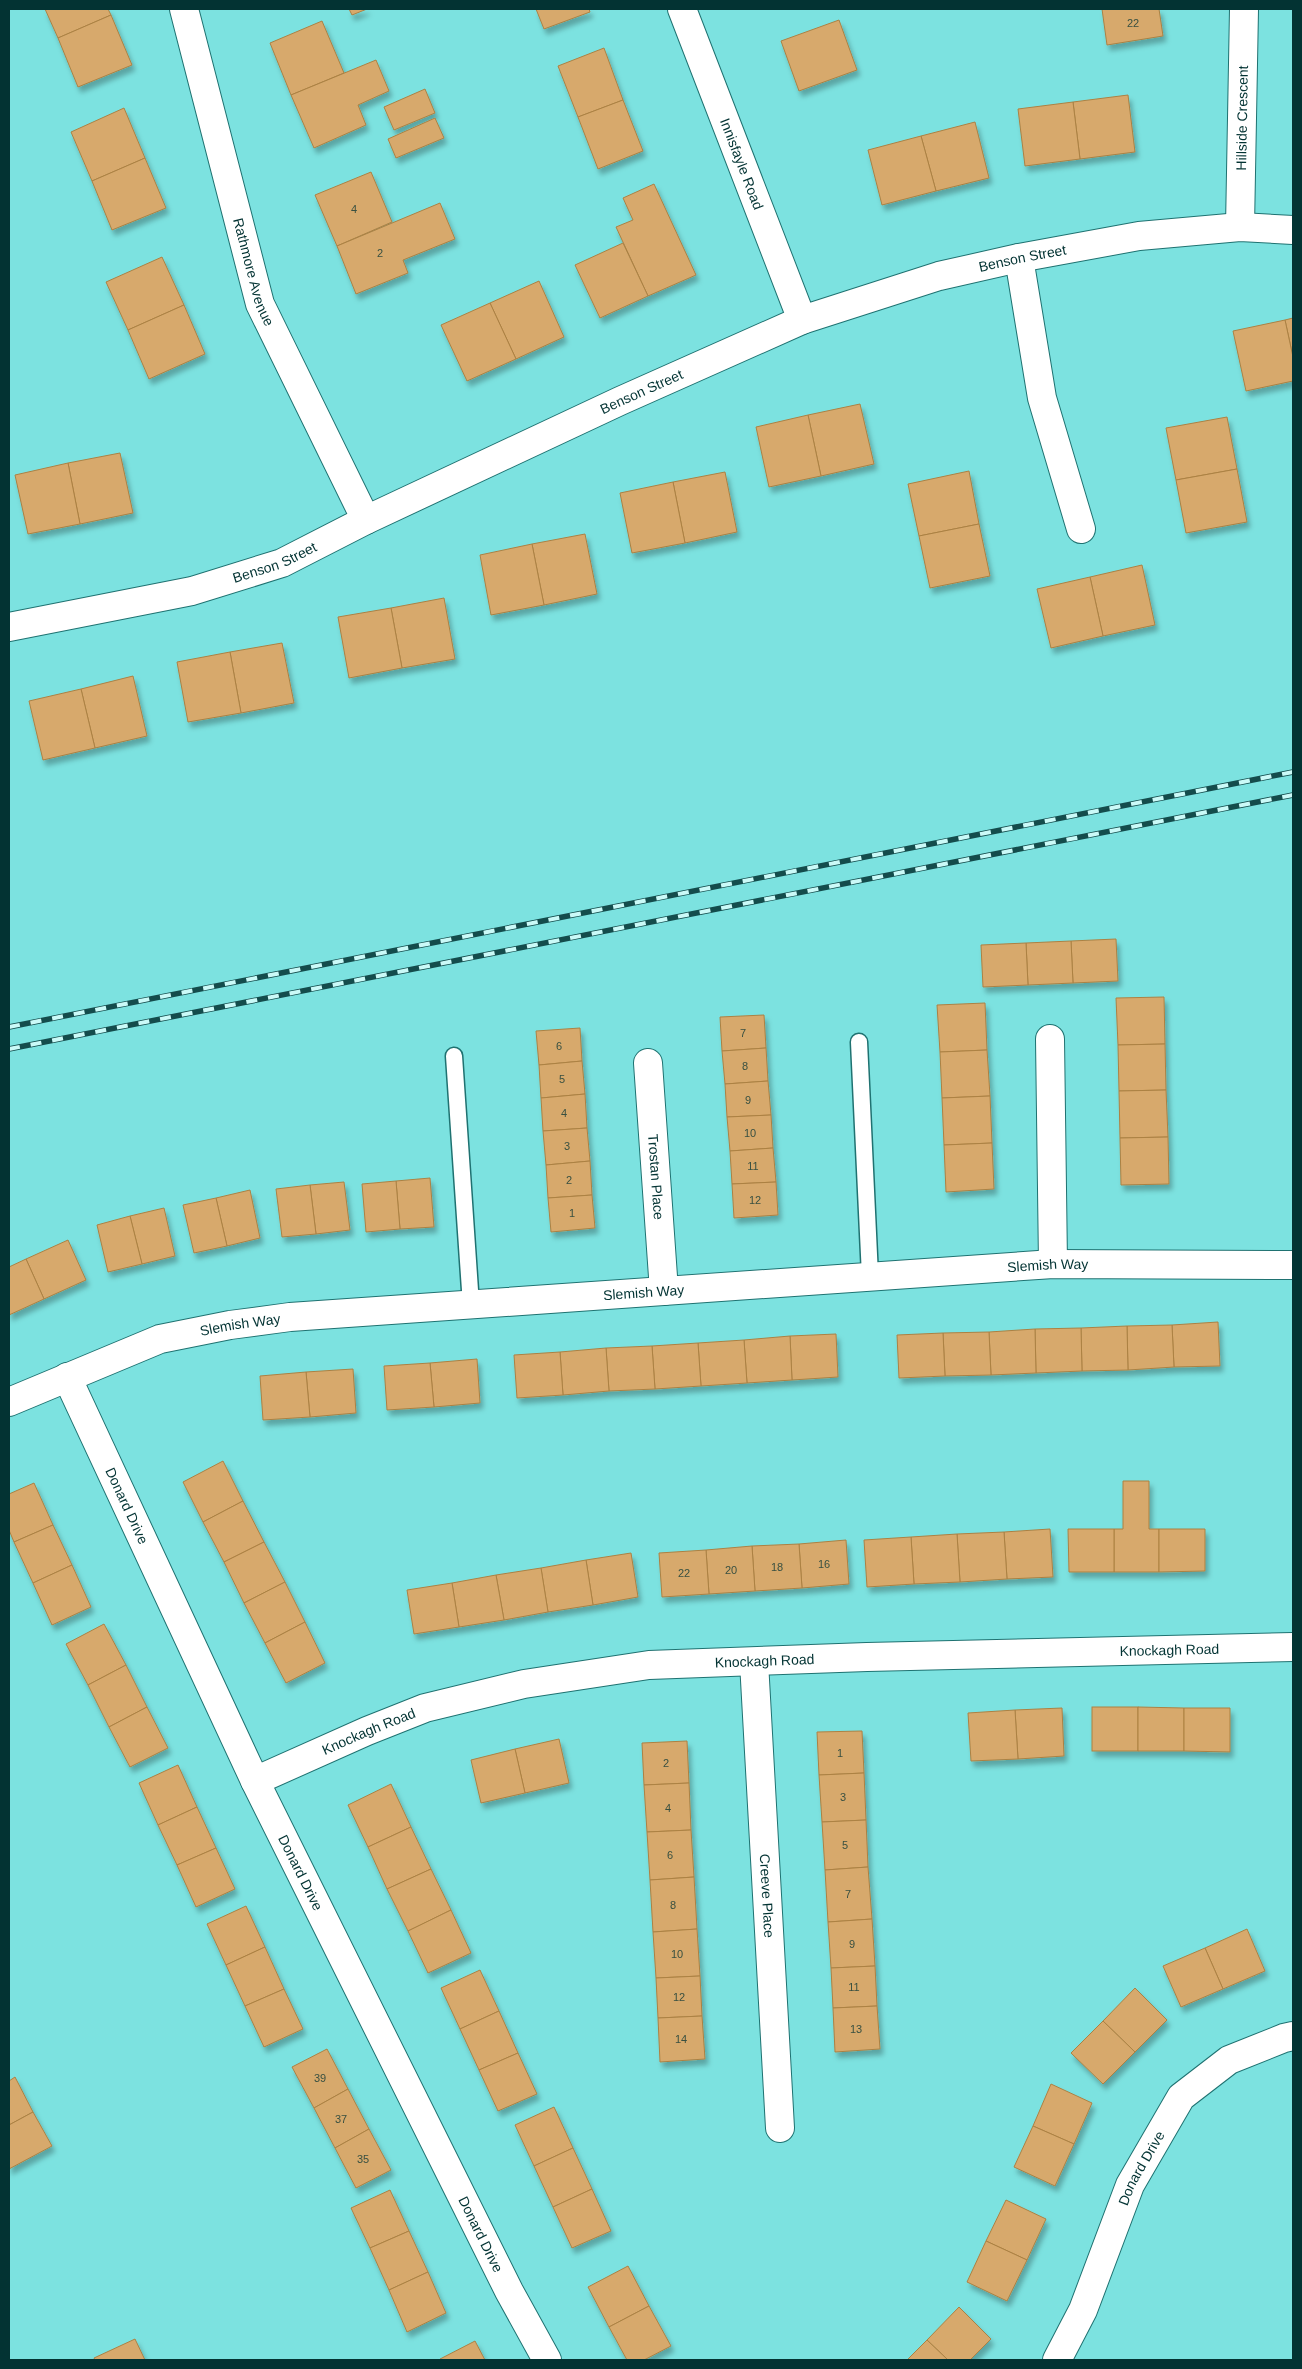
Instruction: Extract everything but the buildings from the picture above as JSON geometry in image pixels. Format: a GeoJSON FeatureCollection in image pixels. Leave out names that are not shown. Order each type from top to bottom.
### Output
{"type":"FeatureCollection","features":[{"type":"Feature","properties":{"kind":"street","name":"Rathmore Avenue"},"geometry":{"type":"LineString","coordinates":[[184,9],[260,304],[366,520]]}},
{"type":"Feature","properties":{"kind":"street","name":"Innisfayle Road"},"geometry":{"type":"LineString","coordinates":[[682,9],[802,320]]}},
{"type":"Feature","properties":{"kind":"street","name":"Hillside Crescent"},"geometry":{"type":"LineString","coordinates":[[1240,227],[1244,9]]}},
{"type":"Feature","properties":{"kind":"street","name":"Benson Street"},"geometry":{"type":"LineString","coordinates":[[9,627],[192,591],[282,562],[366,520],[620,401],[802,320],[939,276],[1019,258],[1139,236],[1240,227],[1293,230]]}},
{"type":"Feature","properties":{"kind":"street"},"geometry":{"type":"LineString","coordinates":[[1019,258],[1042,398],[1081,529]]}},
{"type":"Feature","properties":{"kind":"street"},"geometry":{"type":"LineString","coordinates":[[1050,1039],[1053,1264]]}},
{"type":"Feature","properties":{"kind":"street","name":"Trostan Place"},"geometry":{"type":"LineString","coordinates":[[648,1063],[664,1291]]}},
{"type":"Feature","properties":{"kind":"street","name":"Slemish Way"},"geometry":{"type":"LineString","coordinates":[[9,1402],[160,1339],[230,1325],[290,1318],[1053,1264],[1293,1265]]}},
{"type":"Feature","properties":{"kind":"street","name":"Donard Drive"},"geometry":{"type":"LineString","coordinates":[[67,1377],[255,1781],[510,2291],[547,2360]]}},
{"type":"Feature","properties":{"kind":"street","name":"Knockagh Road"},"geometry":{"type":"LineString","coordinates":[[255,1781],[367,1731],[425,1708],[524,1684],[649,1665],[867,1657],[1293,1647]]}},
{"type":"Feature","properties":{"kind":"street","name":"Creeve Place"},"geometry":{"type":"LineString","coordinates":[[754,1662],[780,2128]]}},
{"type":"Feature","properties":{"kind":"street","name":"Donard Drive"},"geometry":{"type":"LineString","coordinates":[[1057,2360],[1083,2310],[1130,2185],[1181,2097],[1229,2060],[1293,2036]]}},
{"type":"Feature","properties":{"kind":"lane"},"geometry":{"type":"LineString","coordinates":[[859,1042],[870,1276]]}},
{"type":"Feature","properties":{"kind":"lane"},"geometry":{"type":"LineString","coordinates":[[454,1056],[470,1305]]}},
{"type":"Feature","properties":{"kind":"railway"},"geometry":{"type":"LineString","coordinates":[[9,1027],[1293,772]]}},
{"type":"Feature","properties":{"kind":"railway"},"geometry":{"type":"LineString","coordinates":[[9,1049],[1293,795]]}}]}
